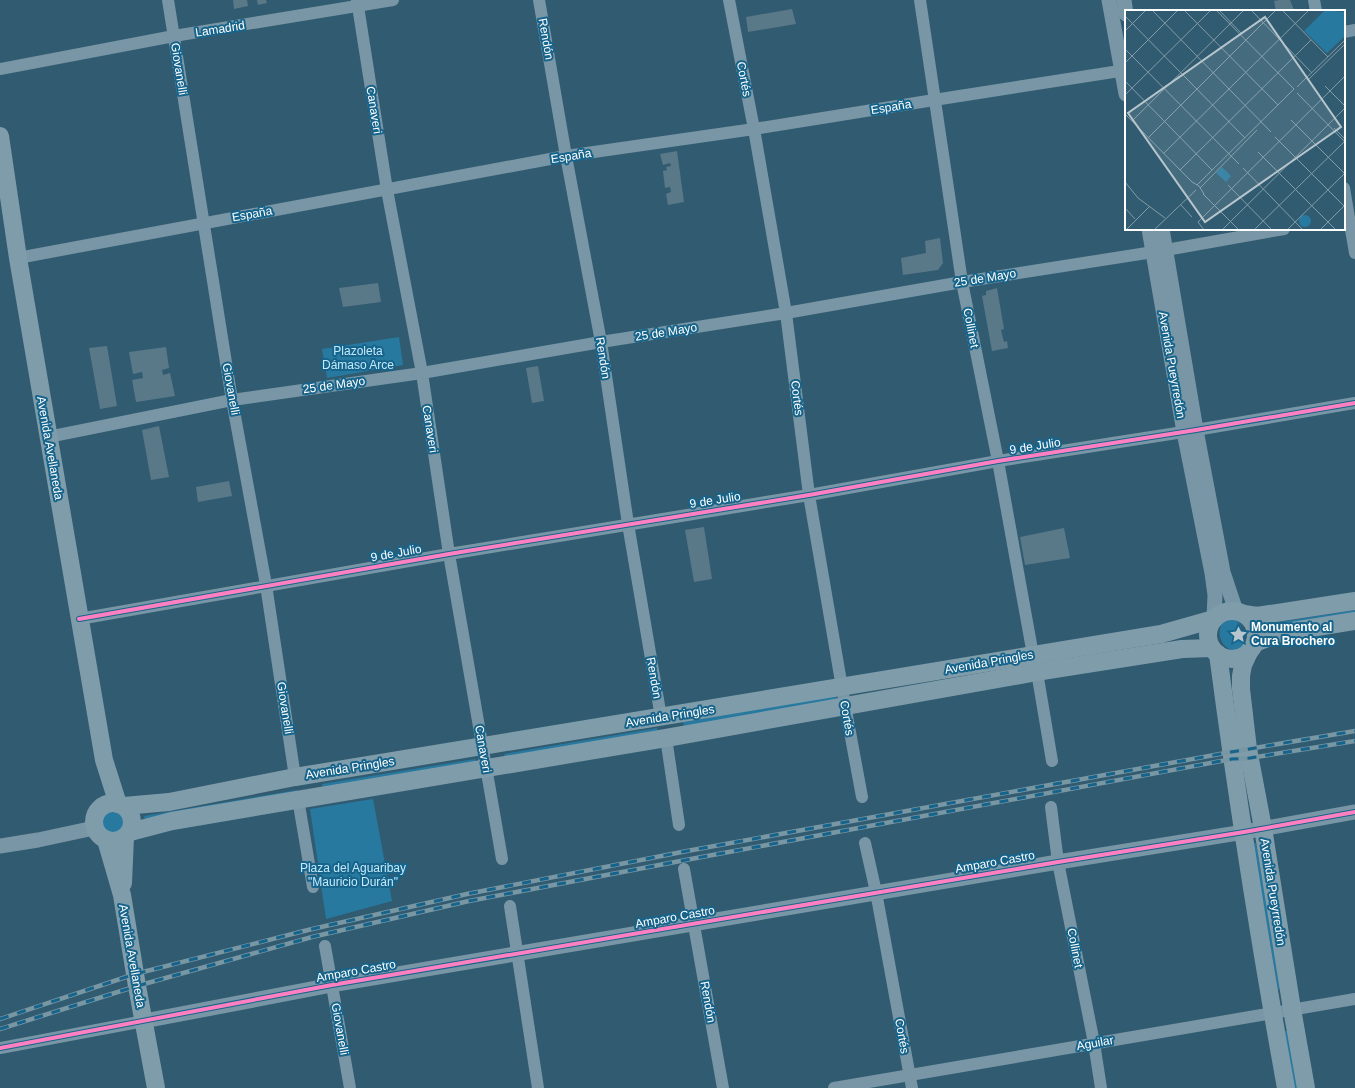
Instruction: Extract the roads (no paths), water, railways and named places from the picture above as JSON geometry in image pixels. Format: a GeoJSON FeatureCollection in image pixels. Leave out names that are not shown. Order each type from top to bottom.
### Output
{"type":"FeatureCollection","features":[{"type":"Feature","properties":{"kind":"main road","name":"Avenida Avellaneda"},"geometry":{"type":"LineString","coordinates":[[0,136],[18,258],[104,760],[121,805]]}},
{"type":"Feature","properties":{"kind":"main road"},"geometry":{"type":"LineString","coordinates":[[1355,601],[1257,616],[1228,611],[1220,613],[1214,618],[1208,633],[1209,641],[1215,651],[1224,657],[1231,659],[1245,655],[1252,647],[1280,633],[1355,621]]}},
{"type":"Feature","properties":{"kind":"main road"},"geometry":{"type":"LineString","coordinates":[[1240,612],[1251,619],[1255,626],[1256,635],[1252,647]]}},
{"type":"Feature","properties":{"kind":"main road","name":"Avenida Pringles"},"geometry":{"type":"LineString","coordinates":[[128,835],[172,821],[666,738],[845,705],[1161,634],[1214,618]]}},
{"type":"Feature","properties":{"kind":"main road","name":"Avenida Pueyrredón"},"geometry":{"type":"LineString","coordinates":[[1252,647],[1243,665],[1241,676],[1241,689],[1248,749],[1263,828],[1306,1088]]}},
{"type":"Feature","properties":{"kind":"main road","name":"Avenida Pringles"},"geometry":{"type":"LineString","coordinates":[[121,805],[169,802],[295,777],[842,687],[1035,663],[1182,649],[1215,651]]}},
{"type":"Feature","properties":{"kind":"main road","name":"Avenida Pueyrredón"},"geometry":{"type":"LineString","coordinates":[[1215,651],[1286,1088]]}},
{"type":"Feature","properties":{"kind":"main road","name":"Avenida Avellaneda"},"geometry":{"type":"LineString","coordinates":[[99,809],[104,760]]}},
{"type":"Feature","properties":{"kind":"main road"},"geometry":{"type":"LineString","coordinates":[[111,803],[121,805],[128,810],[132,821],[128,835],[119,841],[112,842],[100,834],[94,821],[95,814],[105,805],[111,803]]}},
{"type":"Feature","properties":{"kind":"main road","name":"Avenida Avellaneda"},"geometry":{"type":"LineString","coordinates":[[100,834],[122,895],[156,1088]]}},
{"type":"Feature","properties":{"kind":"main road","name":"Avenida Avellaneda"},"geometry":{"type":"LineString","coordinates":[[122,895],[128,835]]}},
{"type":"Feature","properties":{"kind":"street","name":"Giovanelli"},"geometry":{"type":"LineString","coordinates":[[168,0],[232,400],[266,585],[295,777]]}},
{"type":"Feature","properties":{"kind":"street","name":"Lamadrid"},"geometry":{"type":"LineString","coordinates":[[0,68],[357,3],[394,0]]}},
{"type":"Feature","properties":{"kind":"street","name":"Rendón"},"geometry":{"type":"LineString","coordinates":[[539,0],[566,156],[601,342],[628,524],[661,717]]}},
{"type":"Feature","properties":{"kind":"street","name":"Cortés"},"geometry":{"type":"LineString","coordinates":[[729,0],[754,130],[786,313],[809,495],[862,797]]}},
{"type":"Feature","properties":{"kind":"street","name":"Collinet"},"geometry":{"type":"LineString","coordinates":[[920,0],[962,282],[998,461],[1052,761]]}},
{"type":"Feature","properties":{"kind":"street"},"geometry":{"type":"LineString","coordinates":[[1109,0],[1124,70],[1125,82]]}},
{"type":"Feature","properties":{"kind":"street"},"geometry":{"type":"LineString","coordinates":[[1124,0],[1125,10]]}},
{"type":"Feature","properties":{"kind":"street"},"geometry":{"type":"LineString","coordinates":[[1314,0],[1316,10]]}},
{"type":"Feature","properties":{"kind":"street","name":"Canaveri"},"geometry":{"type":"LineString","coordinates":[[357,3],[387,190],[422,372],[450,554],[502,859]]}},
{"type":"Feature","properties":{"kind":"street"},"geometry":{"type":"LineString","coordinates":[[1345,32],[1355,30]]}},
{"type":"Feature","properties":{"kind":"street","name":"España"},"geometry":{"type":"LineString","coordinates":[[18,258],[566,156],[754,130],[1124,70]]}},
{"type":"Feature","properties":{"kind":"street"},"geometry":{"type":"LineString","coordinates":[[1345,194],[1355,253]]}},
{"type":"Feature","properties":{"kind":"street","name":"Avenida Pueyrredón"},"geometry":{"type":"LineString","coordinates":[[1149,230],[1159,251],[1190,431],[1215,595],[1214,618]]}},
{"type":"Feature","properties":{"kind":"street","name":"Avenida Pueyrredón"},"geometry":{"type":"LineString","coordinates":[[1159,251],[1162,230]]}},
{"type":"Feature","properties":{"kind":"street","name":"25 de Mayo"},"geometry":{"type":"LineString","coordinates":[[48,436],[232,400],[422,372],[786,313],[962,282],[1159,251],[1278,230]]}},
{"type":"Feature","properties":{"kind":"street","name":"9 de Julio"},"geometry":{"type":"LineString","coordinates":[[79,619],[266,585],[809,495],[998,461],[1355,403]]}},
{"type":"Feature","properties":{"kind":"street","name":"Avenida Pueyrredón"},"geometry":{"type":"LineString","coordinates":[[1190,431],[1223,572],[1240,612]]}},
{"type":"Feature","properties":{"kind":"street"},"geometry":{"type":"LineString","coordinates":[[666,738],[679,825]]}},
{"type":"Feature","properties":{"kind":"street"},"geometry":{"type":"LineString","coordinates":[[298,799],[314,887]]}},
{"type":"Feature","properties":{"kind":"street","name":"Collinet"},"geometry":{"type":"LineString","coordinates":[[1051,807],[1058,862],[1094,1043],[1101,1088]]}},
{"type":"Feature","properties":{"kind":"street","name":"Amparo Castro"},"geometry":{"type":"LineString","coordinates":[[0,1048],[332,985],[876,892],[1244,832],[1355,812]]}},
{"type":"Feature","properties":{"kind":"street"},"geometry":{"type":"LineString","coordinates":[[0,846],[38,840],[100,834]]}},
{"type":"Feature","properties":{"kind":"street","name":"Cortés"},"geometry":{"type":"LineString","coordinates":[[865,843],[876,892],[912,1088]]}},
{"type":"Feature","properties":{"kind":"street","name":"Rendón"},"geometry":{"type":"LineString","coordinates":[[684,869],[723,1088]]}},
{"type":"Feature","properties":{"kind":"street"},"geometry":{"type":"LineString","coordinates":[[510,906],[538,1088]]}},
{"type":"Feature","properties":{"kind":"street","name":"Giovanelli"},"geometry":{"type":"LineString","coordinates":[[325,946],[350,1088]]}},
{"type":"Feature","properties":{"kind":"street","name":"Aguilar"},"geometry":{"type":"LineString","coordinates":[[834,1088],[1355,999]]}},
{"type":"Feature","properties":{"kind":"railway"},"geometry":{"type":"LineString","coordinates":[[0,1019],[135,974],[308,930],[467,894],[687,851],[1231,752],[1355,731]]}},
{"type":"Feature","properties":{"kind":"railway"},"geometry":{"type":"LineString","coordinates":[[0,1029],[137,986],[312,937],[469,901],[1232,759],[1250,758],[1355,741]]}},
{"type":"Feature","properties":{"kind":"place","name":"Monumento al Cura Brochero"},"geometry":{"type":"Point","coordinates":[1238,634]}},
{"type":"Feature","properties":{"kind":"park label","name":"Plazoleta Dámaso Arce"},"geometry":{"type":"Point","coordinates":[358,358]}},
{"type":"Feature","properties":{"kind":"park label","name":"Plaza del Aguaribay \"Mauricio Durán\""},"geometry":{"type":"Point","coordinates":[353,875]}}]}
